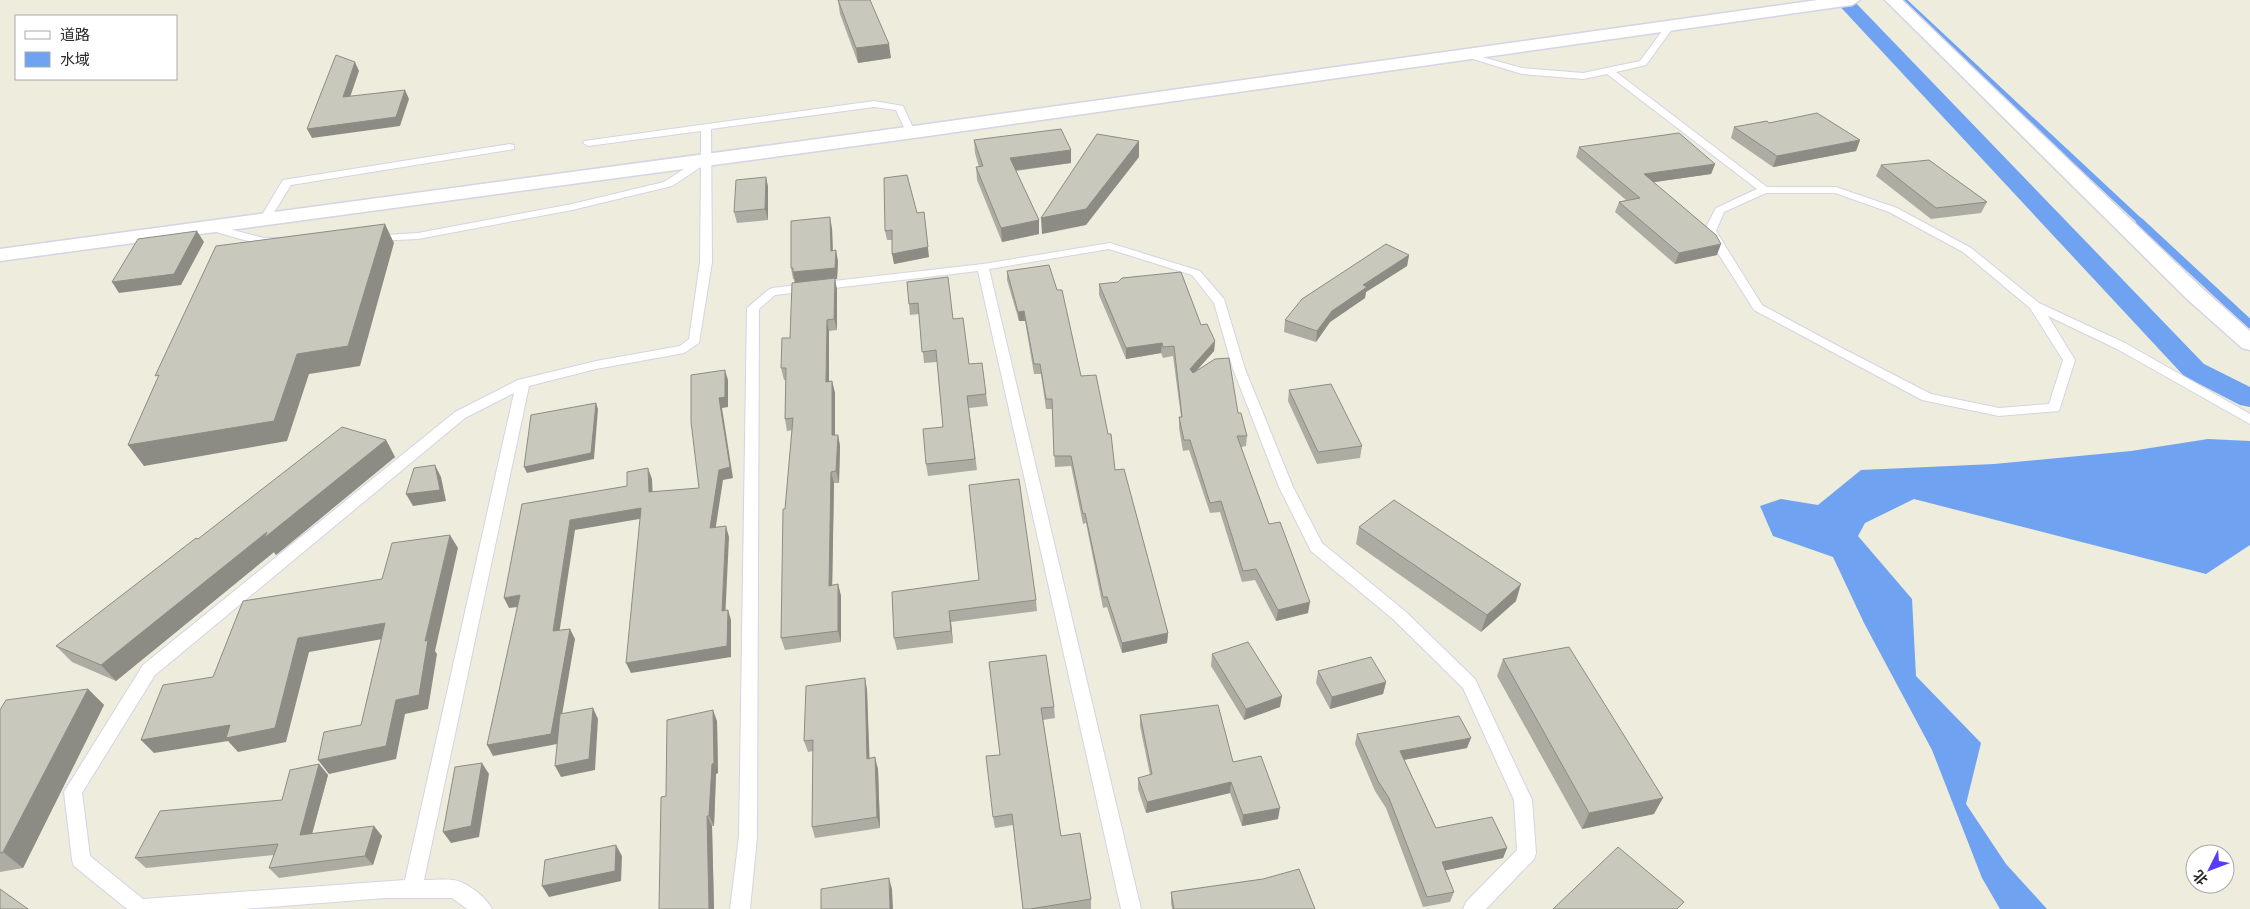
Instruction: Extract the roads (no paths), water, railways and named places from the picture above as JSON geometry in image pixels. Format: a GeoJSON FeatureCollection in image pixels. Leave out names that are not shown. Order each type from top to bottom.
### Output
{"type":"FeatureCollection","features":[{"type":"Feature","properties":{"kind":"street"},"geometry":{"type":"LineString","coordinates":[[0,255],[910,132],[1852,0]]}},
{"type":"Feature","properties":{"kind":"street"},"geometry":{"type":"LineString","coordinates":[[1893,0],[2195,294],[2250,344]]}},
{"type":"Feature","properties":{"kind":"lane"},"geometry":{"type":"LineString","coordinates":[[1464,54],[1522,71],[1582,76],[1643,63],[1671,25]]}},
{"type":"Feature","properties":{"kind":"lane"},"geometry":{"type":"LineString","coordinates":[[1609,70],[1764,190]]}},
{"type":"Feature","properties":{"kind":"lane"},"geometry":{"type":"LineString","coordinates":[[588,143],[874,104],[900,108],[910,132]]}},
{"type":"Feature","properties":{"kind":"lane"},"geometry":{"type":"LineString","coordinates":[[482,909],[455,889],[385,889],[140,908],[81,860],[73,792],[149,670],[460,415],[523,383],[596,365],[684,349],[695,340],[706,262],[706,127]]}},
{"type":"Feature","properties":{"kind":"lane"},"geometry":{"type":"LineString","coordinates":[[264,220],[288,182],[510,147]]}},
{"type":"Feature","properties":{"kind":"lane"},"geometry":{"type":"LineString","coordinates":[[360,238],[418,236],[572,207],[668,184],[705,160]]}},
{"type":"Feature","properties":{"kind":"lane"},"geometry":{"type":"LineString","coordinates":[[2035,306],[2069,360],[2054,408],[2000,412],[1927,397],[1758,307],[1710,231],[1720,210],[1764,190],[1836,190],[1893,210],[1967,250],[2035,306],[2121,346],[2250,420]]}},
{"type":"Feature","properties":{"kind":"lane"},"geometry":{"type":"LineString","coordinates":[[210,227],[264,241],[292,240]]}},
{"type":"Feature","properties":{"kind":"lane"},"geometry":{"type":"LineString","coordinates":[[740,909],[748,836],[753,308],[772,292],[983,267],[1110,246],[1196,273],[1220,302],[1239,369],[1286,487],[1316,547],[1400,616],[1469,684],[1523,800],[1527,853],[1473,909]]}},
{"type":"Feature","properties":{"kind":"lane"},"geometry":{"type":"LineString","coordinates":[[983,267],[1131,909]]}},
{"type":"Feature","properties":{"kind":"lane"},"geometry":{"type":"LineString","coordinates":[[413,889],[523,383]]}},
{"type":"Feature","properties":{"kind":"water"},"geometry":{"type":"Polygon","coordinates":[[[2208,439],[2250,441],[2250,545],[2206,574],[1914,499],[1865,523],[1858,536],[1912,599],[1916,676],[1981,743],[1966,804],[2006,864],[2047,909],[2000,909],[1982,878],[1932,750],[1864,623],[1833,557],[1773,536],[1760,506],[1781,499],[1818,505],[1861,470],[1994,464],[2131,451],[2208,439]]]}},
{"type":"Feature","properties":{"kind":"waterway"},"geometry":{"type":"LineString","coordinates":[[1843,0],[2194,370],[2250,398]]}},
{"type":"Feature","properties":{"kind":"waterway"},"geometry":{"type":"LineString","coordinates":[[1903,0],[2142,223]]}},
{"type":"Feature","properties":{"kind":"waterway"},"geometry":{"type":"LineString","coordinates":[[2140,222],[2250,324]]}}]}
